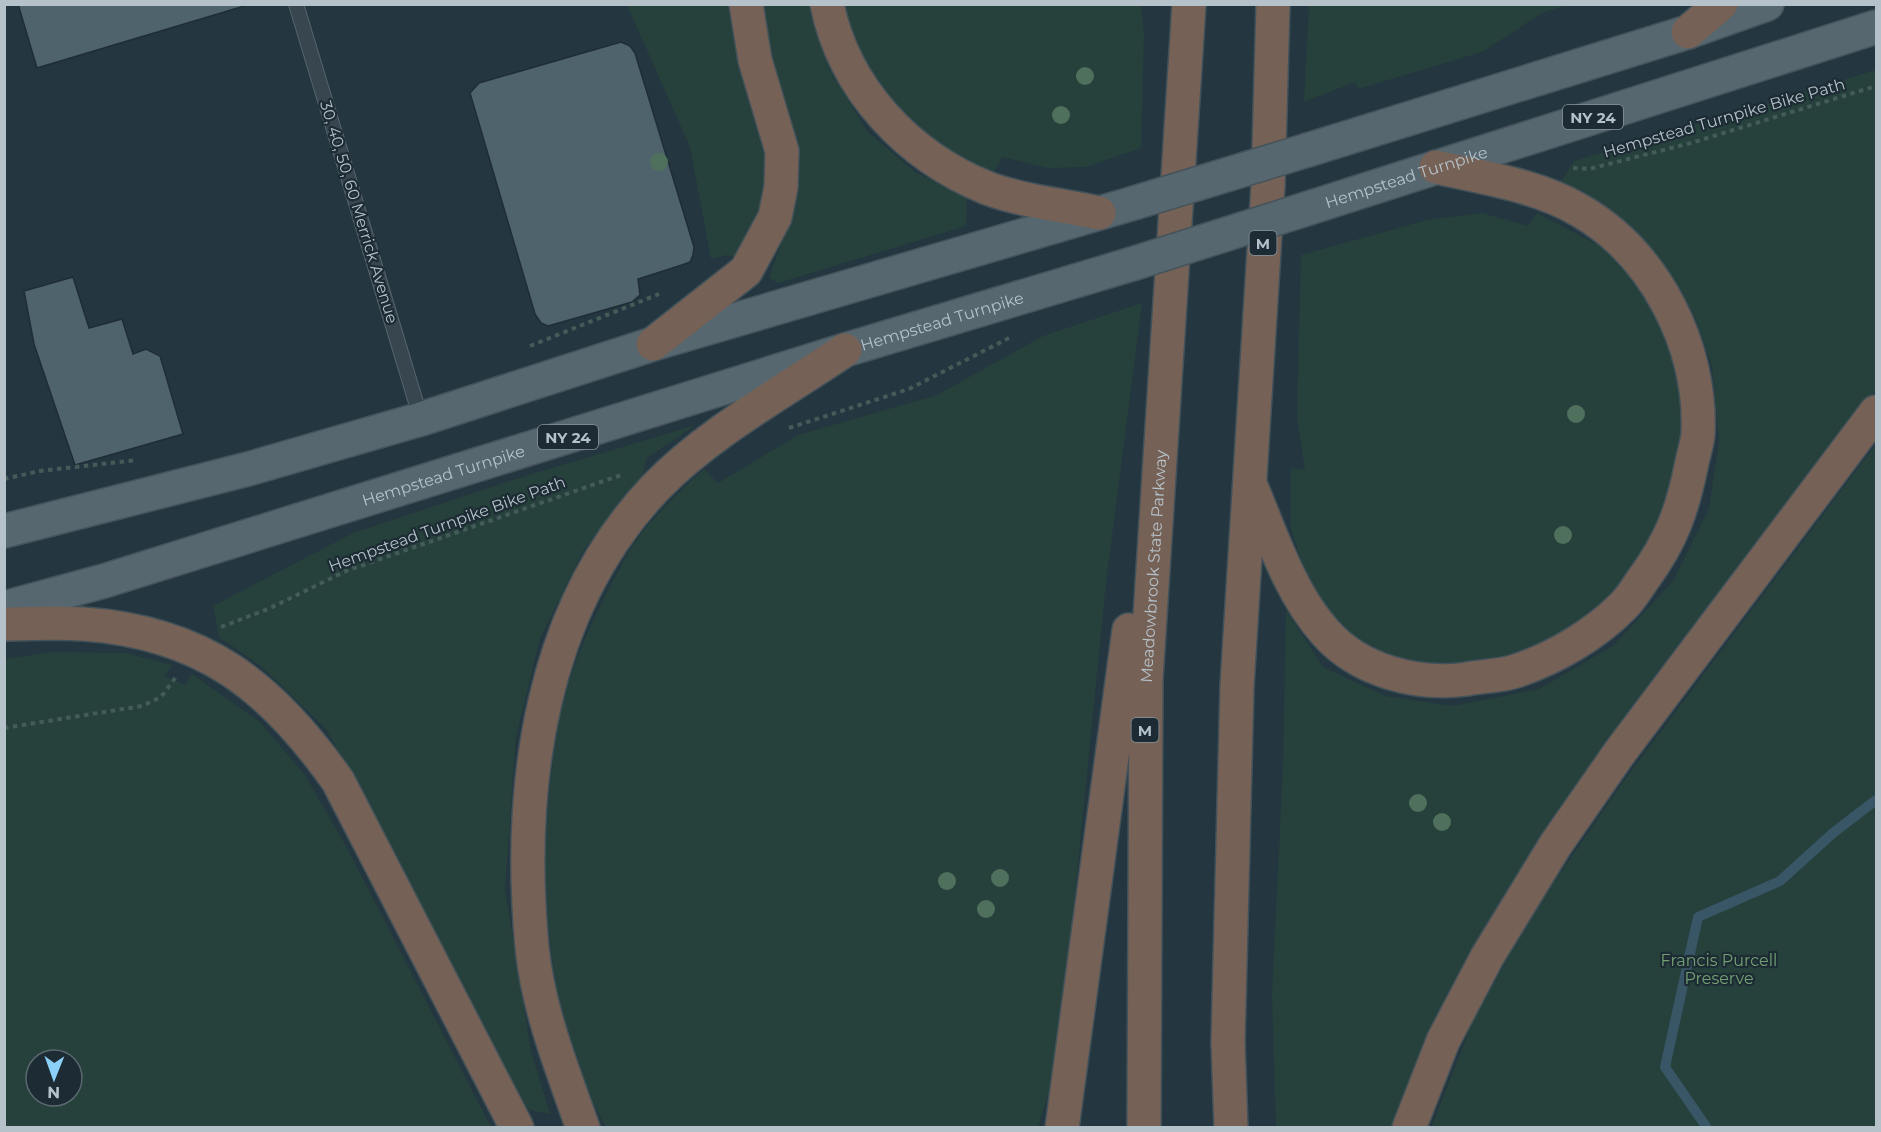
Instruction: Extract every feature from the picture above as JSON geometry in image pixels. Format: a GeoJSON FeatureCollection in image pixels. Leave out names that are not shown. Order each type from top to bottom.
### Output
{"type":"FeatureCollection","features":[{"type":"Feature","properties":{"kind":"highway"},"geometry":{"type":"LineString","coordinates":[[653,344],[746,271],[775,217],[781,187],[782,151],[755,60],[746,4]]}},
{"type":"Feature","properties":{"kind":"highway"},"geometry":{"type":"LineString","coordinates":[[827,4],[831,22],[858,83],[887,122],[922,152],[988,188],[1099,213]]}},
{"type":"Feature","properties":{"kind":"highway","name":"Meadowbrook State Parkway"},"geometry":{"type":"LineString","coordinates":[[1144,1128],[1146,679],[1188,4]]}},
{"type":"Feature","properties":{"kind":"highway","name":"M"},"geometry":{"type":"LineString","coordinates":[[1231,1128],[1228,1042],[1237,686],[1268,186],[1273,4]]}},
{"type":"Feature","properties":{"kind":"highway"},"geometry":{"type":"LineString","coordinates":[[1688,32],[1721,4]]}},
{"type":"Feature","properties":{"kind":"highway"},"geometry":{"type":"LineString","coordinates":[[1248,480],[1299,594],[1325,632],[1351,654],[1379,669],[1406,678],[1448,682],[1515,671],[1575,644],[1624,604],[1664,551],[1683,509],[1698,435],[1695,379],[1680,331],[1653,276],[1613,234],[1579,210],[1534,190],[1436,167]]}},
{"type":"Feature","properties":{"kind":"highway"},"geometry":{"type":"LineString","coordinates":[[1062,1128],[1168,334]]}},
{"type":"Feature","properties":{"kind":"highway"},"geometry":{"type":"LineString","coordinates":[[583,1128],[551,1039],[532,948],[528,815],[537,731],[567,629],[606,552],[656,488],[704,446],[845,350]]}},
{"type":"Feature","properties":{"kind":"highway"},"geometry":{"type":"LineString","coordinates":[[1409,1128],[1443,1041],[1487,957],[1556,844],[1620,752],[1876,412]]}},
{"type":"Feature","properties":{"kind":"highway"},"geometry":{"type":"LineString","coordinates":[[4,624],[83,624],[167,639],[193,649],[231,669],[273,702],[312,744],[338,781],[517,1128]]}},
{"type":"Feature","properties":{"kind":"main road"},"geometry":{"type":"LineString","coordinates":[[4,531],[248,469],[421,418],[653,344],[1311,149],[1688,32],[1767,4]]}},
{"type":"Feature","properties":{"kind":"main road","name":"Hempstead Turnpike"},"geometry":{"type":"LineString","coordinates":[[4,608],[104,581],[845,350],[1132,264],[1876,27]]}},
{"type":"Feature","properties":{"kind":"lane","name":"30, 40, 50, 60 Merrick Avenue"},"geometry":{"type":"LineString","coordinates":[[296,4],[421,418]]}},
{"type":"Feature","properties":{"kind":"path","name":"Hempstead Turnpike Bike Path"},"geometry":{"type":"LineString","coordinates":[[1566,167],[1589,169],[1621,161],[1876,86]]}},
{"type":"Feature","properties":{"kind":"path"},"geometry":{"type":"LineString","coordinates":[[525,348],[670,290]]}},
{"type":"Feature","properties":{"kind":"path"},"geometry":{"type":"LineString","coordinates":[[780,431],[909,389],[1018,333]]}},
{"type":"Feature","properties":{"kind":"path"},"geometry":{"type":"LineString","coordinates":[[4,479],[40,471],[149,459]]}},
{"type":"Feature","properties":{"kind":"path","name":"Hempstead Turnpike Bike Path"},"geometry":{"type":"LineString","coordinates":[[217,628],[268,609],[346,571],[629,472]]}},
{"type":"Feature","properties":{"kind":"path"},"geometry":{"type":"LineString","coordinates":[[4,728],[142,706],[160,696],[179,673]]}},
{"type":"Feature","properties":{"kind":"green space"},"geometry":{"type":"Polygon","coordinates":[[[1309,4],[1568,5],[1542,13],[1482,52],[1358,89],[1355,82],[1304,102],[1309,4]]]}},
{"type":"Feature","properties":{"kind":"green space"},"geometry":{"type":"Polygon","coordinates":[[[627,5],[731,5],[767,162],[758,223],[735,257],[727,255],[711,259],[690,147],[627,5]]]}},
{"type":"Feature","properties":{"kind":"green space"},"geometry":{"type":"Polygon","coordinates":[[[759,5],[815,5],[829,69],[867,131],[915,172],[967,197],[966,226],[778,283],[769,278],[795,205],[797,147],[759,5]]]}},
{"type":"Feature","properties":{"kind":"green space"},"geometry":{"type":"Polygon","coordinates":[[[844,5],[1141,5],[1144,35],[1141,148],[1086,167],[1048,168],[1002,157],[993,173],[947,154],[918,132],[888,101],[875,83],[855,45],[844,5]]]}},
{"type":"Feature","properties":{"kind":"green space"},"geometry":{"type":"Polygon","coordinates":[[[1876,70],[1876,390],[1580,782],[1395,1127],[1276,1128],[1272,993],[1283,766],[1286,610],[1323,667],[1385,696],[1453,706],[1539,689],[1614,645],[1673,581],[1709,508],[1719,441],[1712,366],[1694,315],[1660,259],[1605,213],[1557,188],[1574,161],[1876,70]]]}},
{"type":"Feature","properties":{"kind":"green space"},"geometry":{"type":"Polygon","coordinates":[[[1482,213],[1528,226],[1537,213],[1598,245],[1628,270],[1656,312],[1678,361],[1685,427],[1674,496],[1635,571],[1579,626],[1511,660],[1442,668],[1369,649],[1315,603],[1291,529],[1291,468],[1305,470],[1297,417],[1301,255],[1427,220],[1482,213]]]}},
{"type":"Feature","properties":{"kind":"green space"},"geometry":{"type":"Polygon","coordinates":[[[1142,303],[1106,583],[1058,1065],[1038,1127],[607,1128],[584,1082],[567,1032],[555,980],[548,925],[546,870],[548,815],[561,712],[570,678],[590,628],[630,549],[657,515],[704,469],[718,483],[798,435],[937,395],[1043,336],[1142,303]]]}},
{"type":"Feature","properties":{"kind":"green space"},"geometry":{"type":"Polygon","coordinates":[[[696,425],[647,458],[641,481],[583,551],[540,639],[516,737],[505,889],[531,1051],[550,1114],[523,1109],[375,818],[326,729],[263,668],[219,637],[213,606],[353,533],[522,477],[696,425]]]}},
{"type":"Feature","properties":{"kind":"green space","name":"Francis Purcell Preserve"},"geometry":{"type":"Polygon","coordinates":[[[1876,444],[1876,1127],[1431,1128],[1477,1011],[1543,898],[1623,782],[1876,444]]]}},
{"type":"Feature","properties":{"kind":"green space"},"geometry":{"type":"Polygon","coordinates":[[[53,652],[126,653],[172,665],[165,676],[185,685],[192,674],[259,721],[305,775],[347,848],[491,1127],[5,1127],[5,659],[53,652]]]}},
{"type":"Feature","properties":{"kind":"building"},"geometry":{"type":"Polygon","coordinates":[[[18,4],[251,4],[37,68],[18,4]]]}},
{"type":"Feature","properties":{"kind":"building"},"geometry":{"type":"Polygon","coordinates":[[[621,42],[630,46],[635,53],[694,247],[693,255],[690,262],[638,279],[640,295],[632,302],[548,326],[541,323],[535,314],[470,93],[479,83],[621,42]]]}},
{"type":"Feature","properties":{"kind":"building"},"geometry":{"type":"Polygon","coordinates":[[[73,277],[89,328],[122,319],[133,354],[146,349],[160,356],[183,434],[75,465],[34,344],[24,291],[73,277]]]}},
{"type":"Feature","properties":{"kind":"waterway"},"geometry":{"type":"LineString","coordinates":[[1707,1128],[1665,1067],[1698,917],[1780,881],[1833,833],[1876,800]]}}]}
